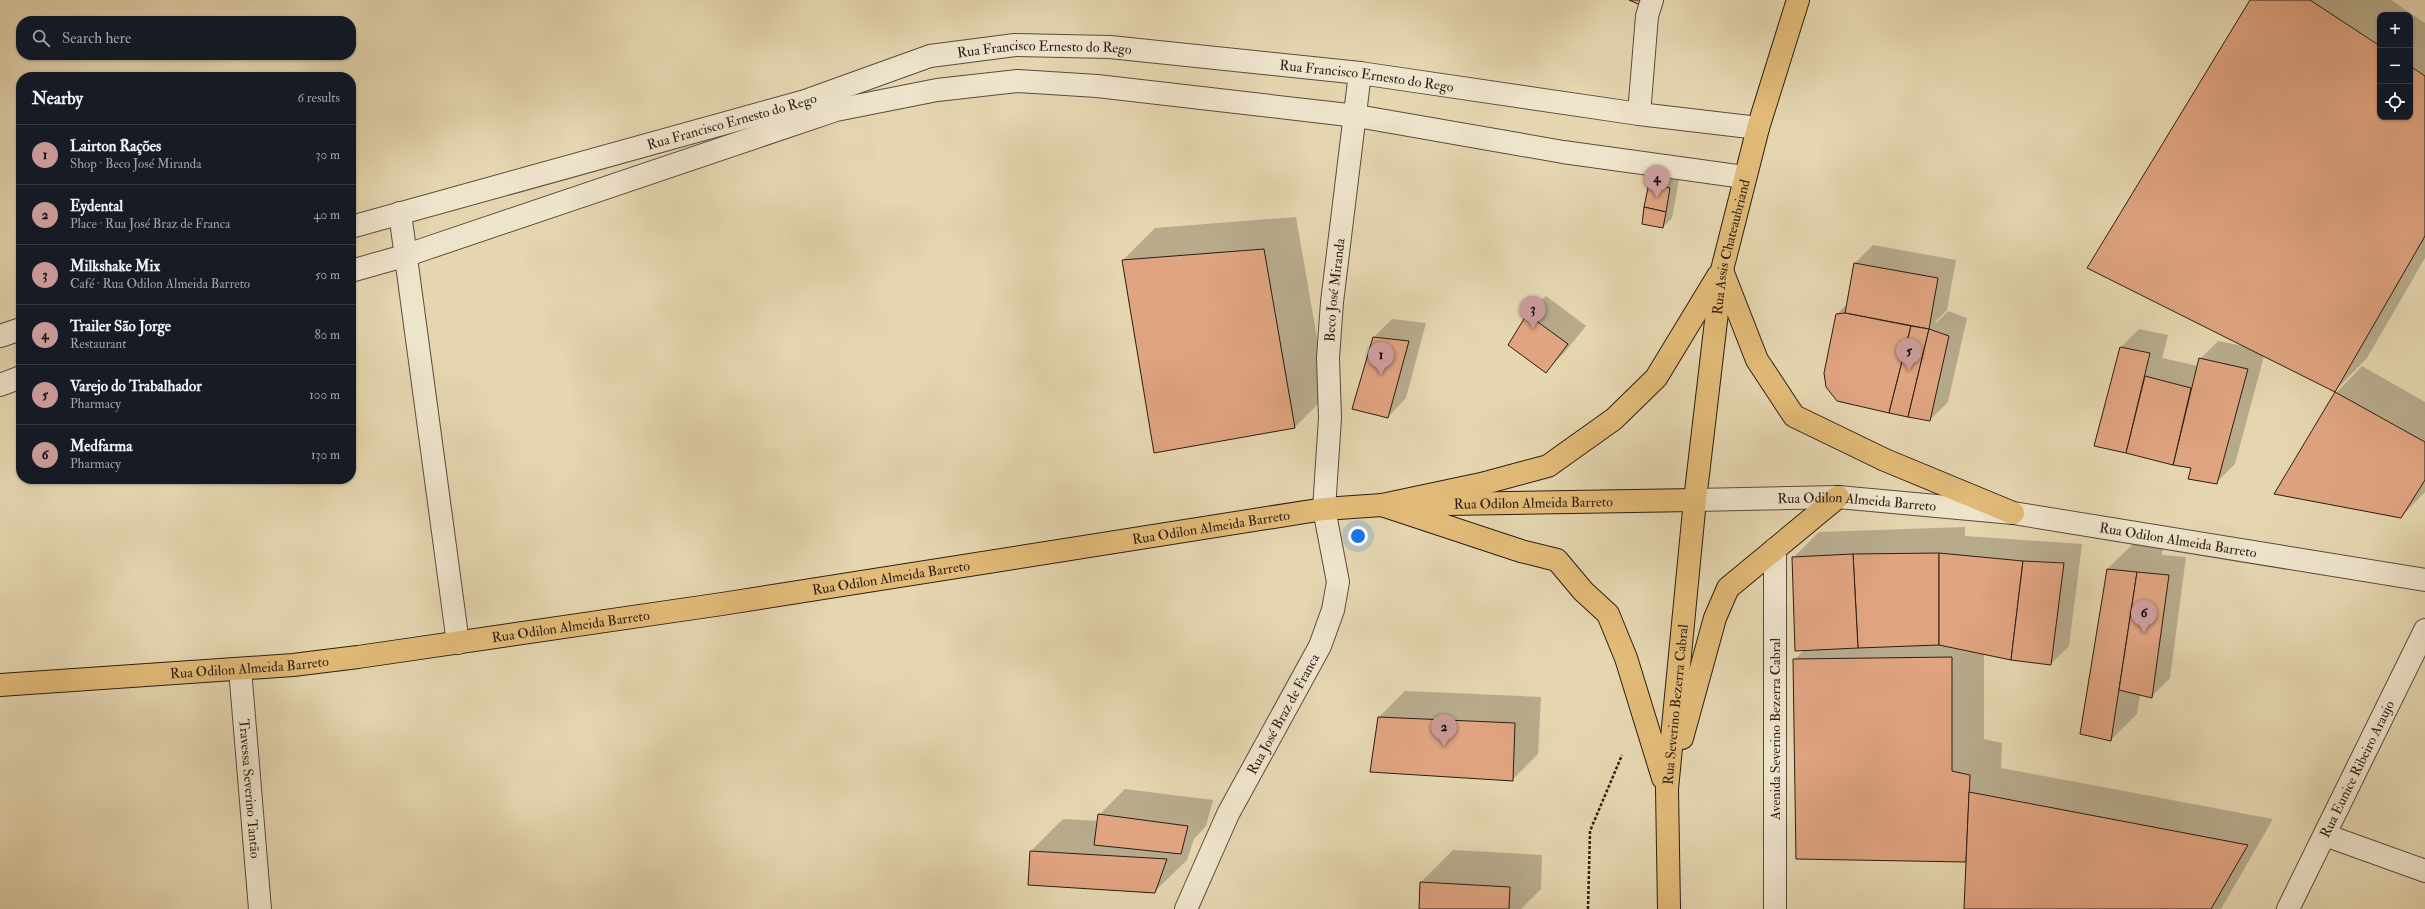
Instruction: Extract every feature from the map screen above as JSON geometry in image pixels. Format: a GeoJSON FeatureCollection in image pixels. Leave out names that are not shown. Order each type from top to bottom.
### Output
{"type":"FeatureCollection","features":[{"type":"Feature","properties":{"kind":"main road","name":"Rua Assis Chateaubriand"},"geometry":{"type":"LineString","coordinates":[[1695,500],[1722,270],[1744,177],[1798,0]]}},
{"type":"Feature","properties":{"kind":"main road"},"geometry":{"type":"LineString","coordinates":[[1382,505],[1481,484],[1548,466],[1614,419],[1656,378],[1722,270]]}},
{"type":"Feature","properties":{"kind":"main road"},"geometry":{"type":"LineString","coordinates":[[1722,270],[1756,360],[1794,416],[1885,460],[2013,513]]}},
{"type":"Feature","properties":{"kind":"main road"},"geometry":{"type":"LineString","coordinates":[[1667,789],[1715,618],[1728,588],[1838,497]]}},
{"type":"Feature","properties":{"kind":"main road","name":"Rua Odilon Almeida Barreto"},"geometry":{"type":"LineString","coordinates":[[0,685],[293,665],[458,643],[722,604],[1324,509],[1382,505],[1695,500]]}},
{"type":"Feature","properties":{"kind":"main road","name":"Rua Severino Bezerra Cabral"},"geometry":{"type":"LineString","coordinates":[[1669,909],[1667,789],[1695,500]]}},
{"type":"Feature","properties":{"kind":"main road"},"geometry":{"type":"LineString","coordinates":[[1382,505],[1521,551],[1557,560],[1583,591],[1608,614],[1626,658],[1667,789]]}},
{"type":"Feature","properties":{"kind":"street"},"geometry":{"type":"LineString","coordinates":[[1639,114],[1647,16],[1652,0]]}},
{"type":"Feature","properties":{"kind":"street","name":"Rua Francisco Ernesto do Rego"},"geometry":{"type":"LineString","coordinates":[[356,226],[805,101],[930,56],[1015,45],[1110,47],[1360,73],[1639,114],[1758,128]]}},
{"type":"Feature","properties":{"kind":"street","name":"Beco José Miranda"},"geometry":{"type":"LineString","coordinates":[[1324,509],[1330,418],[1328,358],[1332,302],[1357,116],[1360,73]]}},
{"type":"Feature","properties":{"kind":"street","name":"Rua Francisco Ernesto do Rego"},"geometry":{"type":"LineString","coordinates":[[356,270],[404,256],[836,110],[937,90],[1018,81],[1097,86],[1357,116],[1563,152],[1744,177]]}},
{"type":"Feature","properties":{"kind":"street"},"geometry":{"type":"LineString","coordinates":[[400,214],[404,256],[458,643]]}},
{"type":"Feature","properties":{"kind":"street"},"geometry":{"type":"LineString","coordinates":[[0,336],[16,331]]}},
{"type":"Feature","properties":{"kind":"street"},"geometry":{"type":"LineString","coordinates":[[0,385],[16,380]]}},
{"type":"Feature","properties":{"kind":"street","name":"Rua Odilon Almeida Barreto"},"geometry":{"type":"LineString","coordinates":[[1695,500],[1838,497],[2013,513],[2425,580]]}},
{"type":"Feature","properties":{"kind":"street","name":"Rua José Braz de Franca"},"geometry":{"type":"LineString","coordinates":[[1186,909],[1228,814],[1320,646],[1334,610],[1338,582],[1324,509]]}},
{"type":"Feature","properties":{"kind":"street","name":"Avenida Severino Bezerra Cabral"},"geometry":{"type":"LineString","coordinates":[[1775,549],[1776,909]]}},
{"type":"Feature","properties":{"kind":"street","name":"Rua Eunice Ribeiro Araujo"},"geometry":{"type":"LineString","coordinates":[[2288,909],[2425,630]]}},
{"type":"Feature","properties":{"kind":"street","name":"Travessa Severino Tantão"},"geometry":{"type":"LineString","coordinates":[[240,669],[260,909]]}},
{"type":"Feature","properties":{"kind":"street"},"geometry":{"type":"LineString","coordinates":[[2325,834],[2425,872]]}},
{"type":"Feature","properties":{"kind":"path"},"geometry":{"type":"LineString","coordinates":[[1588,909],[1590,831],[1642,706]]}},
{"type":"Feature","properties":{"kind":"building"},"geometry":{"type":"Polygon","coordinates":[[[1629,0],[1648,0],[1645,7],[1629,0]]]}},
{"type":"Feature","properties":{"kind":"building"},"geometry":{"type":"Polygon","coordinates":[[[2250,0],[2310,0],[2377,44],[2377,120],[2413,120],[2413,68],[2425,76],[2425,236],[2335,392],[2087,268],[2250,0]]]}},
{"type":"Feature","properties":{"kind":"building"},"geometry":{"type":"Polygon","coordinates":[[[1649,183],[1670,188],[1666,212],[1644,207],[1649,183]]]}},
{"type":"Feature","properties":{"kind":"building"},"geometry":{"type":"Polygon","coordinates":[[[1644,207],[1666,212],[1663,228],[1642,224],[1644,207]]]}},
{"type":"Feature","properties":{"kind":"building"},"geometry":{"type":"Polygon","coordinates":[[[1264,249],[1295,428],[1154,453],[1122,260],[1264,249]]]}},
{"type":"Feature","properties":{"kind":"building"},"geometry":{"type":"Polygon","coordinates":[[[1854,263],[1938,278],[1929,329],[1845,313],[1854,263]]]}},
{"type":"Feature","properties":{"kind":"building"},"geometry":{"type":"Polygon","coordinates":[[[1845,313],[1911,326],[1889,413],[1837,401],[1826,387],[1824,373],[1836,314],[1845,313]]]}},
{"type":"Feature","properties":{"kind":"building"},"geometry":{"type":"Polygon","coordinates":[[[1527,314],[1568,344],[1546,373],[1508,345],[1527,314]]]}},
{"type":"Feature","properties":{"kind":"building"},"geometry":{"type":"Polygon","coordinates":[[[1911,326],[1929,329],[1908,417],[1889,413],[1911,326]]]}},
{"type":"Feature","properties":{"kind":"building"},"geometry":{"type":"Polygon","coordinates":[[[1929,329],[1949,336],[1930,421],[1908,417],[1929,329]]]}},
{"type":"Feature","properties":{"kind":"building"},"geometry":{"type":"Polygon","coordinates":[[[1373,337],[1409,341],[1388,418],[1352,409],[1373,337]]]}},
{"type":"Feature","properties":{"kind":"building"},"geometry":{"type":"Polygon","coordinates":[[[2120,347],[2150,353],[2126,453],[2094,446],[2120,347]]]}},
{"type":"Feature","properties":{"kind":"building"},"geometry":{"type":"Polygon","coordinates":[[[2199,358],[2248,369],[2217,484],[2188,479],[2191,468],[2173,465],[2199,358]]]}},
{"type":"Feature","properties":{"kind":"building"},"geometry":{"type":"Polygon","coordinates":[[[2145,376],[2191,388],[2173,465],[2126,453],[2145,376]]]}},
{"type":"Feature","properties":{"kind":"building"},"geometry":{"type":"Polygon","coordinates":[[[2335,392],[2425,442],[2425,480],[2401,518],[2274,494],[2335,392]]]}},
{"type":"Feature","properties":{"kind":"building"},"geometry":{"type":"Polygon","coordinates":[[[1939,553],[1939,645],[1858,648],[1853,554],[1939,553]]]}},
{"type":"Feature","properties":{"kind":"building"},"geometry":{"type":"Polygon","coordinates":[[[1939,553],[2023,561],[2011,660],[1939,645],[1939,553]]]}},
{"type":"Feature","properties":{"kind":"building"},"geometry":{"type":"Polygon","coordinates":[[[1853,554],[1858,648],[1795,651],[1792,557],[1853,554]]]}},
{"type":"Feature","properties":{"kind":"building"},"geometry":{"type":"Polygon","coordinates":[[[2023,561],[2064,563],[2051,665],[2011,660],[2023,561]]]}},
{"type":"Feature","properties":{"kind":"building"},"geometry":{"type":"Polygon","coordinates":[[[2107,569],[2137,572],[2111,741],[2080,734],[2107,569]]]}},
{"type":"Feature","properties":{"kind":"building"},"geometry":{"type":"Polygon","coordinates":[[[2137,572],[2169,575],[2152,698],[2119,690],[2137,572]]]}},
{"type":"Feature","properties":{"kind":"building"},"geometry":{"type":"Polygon","coordinates":[[[1952,657],[1952,771],[1970,775],[1966,862],[1796,859],[1793,659],[1952,657]]]}},
{"type":"Feature","properties":{"kind":"building"},"geometry":{"type":"Polygon","coordinates":[[[1378,717],[1515,723],[1513,781],[1370,772],[1378,717]]]}},
{"type":"Feature","properties":{"kind":"building"},"geometry":{"type":"Polygon","coordinates":[[[1969,792],[2248,845],[2211,909],[1964,909],[1969,792]]]}},
{"type":"Feature","properties":{"kind":"building"},"geometry":{"type":"Polygon","coordinates":[[[1098,814],[1188,826],[1181,854],[1094,845],[1098,814]]]}},
{"type":"Feature","properties":{"kind":"building"},"geometry":{"type":"Polygon","coordinates":[[[1030,851],[1167,859],[1155,893],[1028,885],[1030,851]]]}},
{"type":"Feature","properties":{"kind":"building"},"geometry":{"type":"Polygon","coordinates":[[[1420,882],[1510,887],[1509,909],[1419,909],[1420,882]]]}},
{"type":"Feature","properties":{"kind":"place","name":"Trailer São Jorge"},"geometry":{"type":"Point","coordinates":[1657,198]}},
{"type":"Feature","properties":{"kind":"place","name":"Milkshake Mix"},"geometry":{"type":"Point","coordinates":[1533,329]}},
{"type":"Feature","properties":{"kind":"place","name":"Varejo do Trabalhador"},"geometry":{"type":"Point","coordinates":[1909,371]}},
{"type":"Feature","properties":{"kind":"place","name":"Lairton Rações"},"geometry":{"type":"Point","coordinates":[1381,375]}},
{"type":"Feature","properties":{"kind":"place","name":"Medfarma"},"geometry":{"type":"Point","coordinates":[2144,633]}},
{"type":"Feature","properties":{"kind":"place","name":"Eydental"},"geometry":{"type":"Point","coordinates":[1444,747]}}]}
